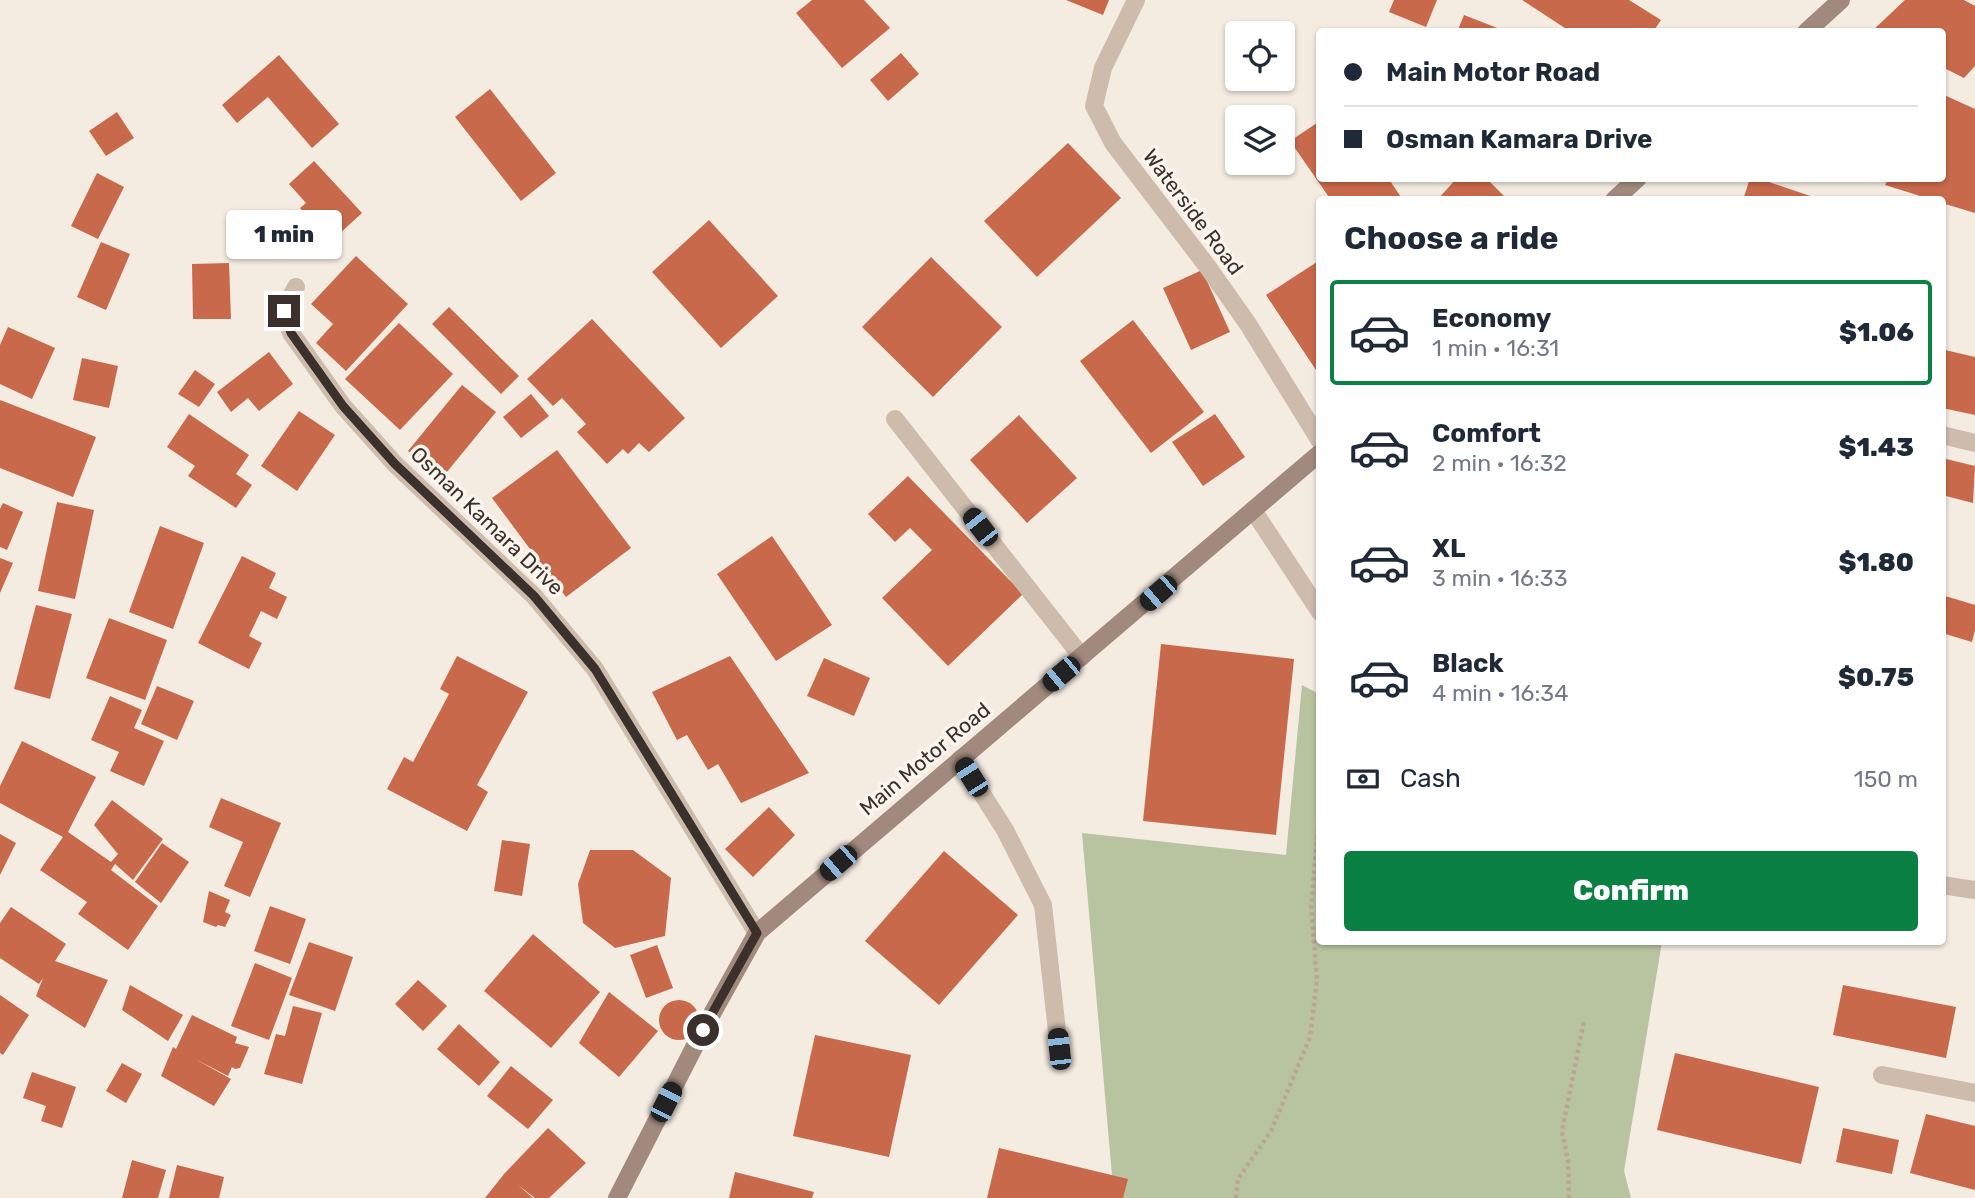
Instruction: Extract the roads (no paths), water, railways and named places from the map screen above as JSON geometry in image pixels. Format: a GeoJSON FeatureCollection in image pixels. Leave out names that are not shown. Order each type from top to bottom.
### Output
{"type":"FeatureCollection","features":[{"type":"Feature","properties":{"kind":"main road"},"geometry":{"type":"LineString","coordinates":[[1810,28],[1841,0]]}},
{"type":"Feature","properties":{"kind":"main road"},"geometry":{"type":"LineString","coordinates":[[1619,196],[1634,182]]}},
{"type":"Feature","properties":{"kind":"main road","name":"Main Motor Road"},"geometry":{"type":"LineString","coordinates":[[617,1198],[703,1030],[757,933],[1316,456]]}},
{"type":"Feature","properties":{"kind":"street","name":"Waterside Road"},"geometry":{"type":"LineString","coordinates":[[1136,0],[1104,68],[1094,106],[1112,143],[1207,265],[1248,324],[1316,434]]}},
{"type":"Feature","properties":{"kind":"street","name":"Osman Kamara Drive"},"geometry":{"type":"LineString","coordinates":[[296,287],[284,311],[291,333],[343,406],[386,454],[534,596],[595,669],[757,933]]}},
{"type":"Feature","properties":{"kind":"street"},"geometry":{"type":"LineString","coordinates":[[895,419],[1082,657]]}},
{"type":"Feature","properties":{"kind":"street"},"geometry":{"type":"LineString","coordinates":[[1946,436],[1975,443]]}},
{"type":"Feature","properties":{"kind":"street"},"geometry":{"type":"LineString","coordinates":[[1253,510],[1316,606]]}},
{"type":"Feature","properties":{"kind":"street"},"geometry":{"type":"LineString","coordinates":[[960,759],[1005,830],[1043,905],[1059,1049]]}},
{"type":"Feature","properties":{"kind":"street"},"geometry":{"type":"LineString","coordinates":[[1946,886],[1975,890]]}},
{"type":"Feature","properties":{"kind":"street"},"geometry":{"type":"LineString","coordinates":[[1882,1075],[1975,1093]]}}]}
